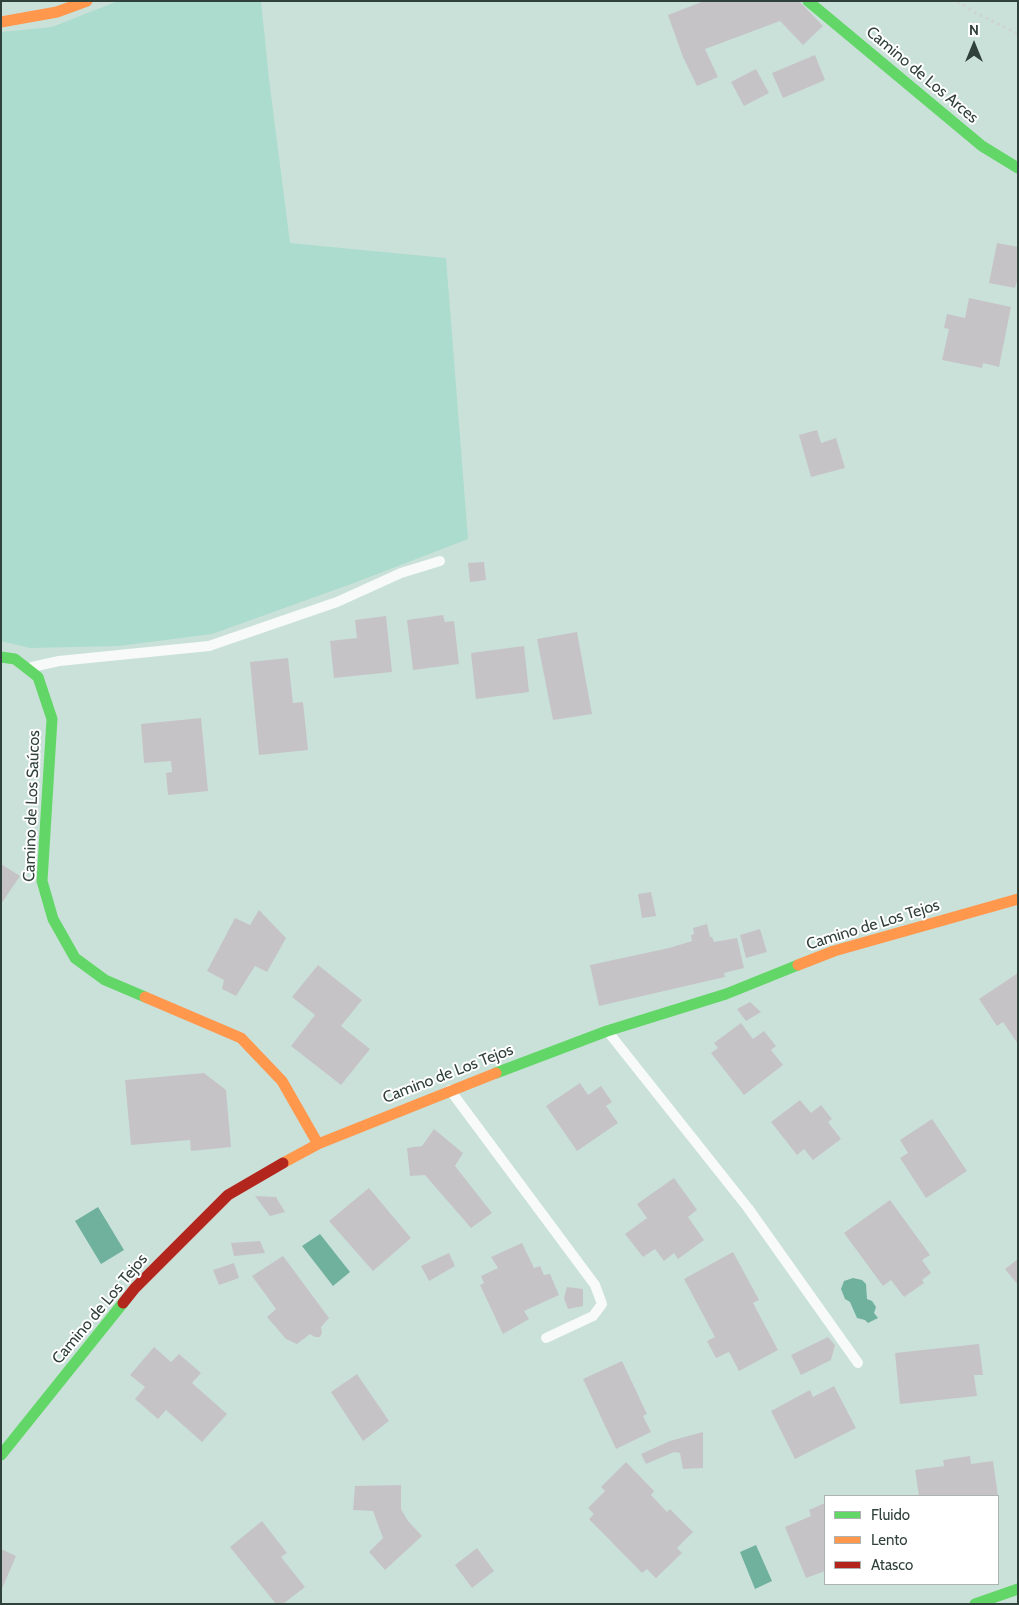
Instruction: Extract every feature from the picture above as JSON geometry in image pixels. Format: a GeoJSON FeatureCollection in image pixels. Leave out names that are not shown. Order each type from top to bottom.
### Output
{"type":"FeatureCollection","features":[{"type":"Feature","properties":{"kind":"street"},"geometry":{"type":"LineString","coordinates":[[1,22],[57,12],[87,1]]}},
{"type":"Feature","properties":{"kind":"street","name":"Camino de Los Arces"},"geometry":{"type":"LineString","coordinates":[[808,1],[982,146],[1018,168]]}},
{"type":"Feature","properties":{"kind":"street","name":"Camino de Los Saúcos"},"geometry":{"type":"LineString","coordinates":[[1,657],[15,659],[38,678],[52,719],[42,881],[53,919],[75,958],[105,980],[241,1038],[282,1081],[318,1144]]}},
{"type":"Feature","properties":{"kind":"street","name":"Camino de Los Tejos"},"geometry":{"type":"LineString","coordinates":[[1,1455],[135,1288],[228,1195],[268,1171],[318,1144],[450,1090],[607,1030],[726,994],[834,951],[1018,899]]}},
{"type":"Feature","properties":{"kind":"street"},"geometry":{"type":"LineString","coordinates":[[975,1604],[1018,1589]]}},
{"type":"Feature","properties":{"kind":"lane"},"geometry":{"type":"LineString","coordinates":[[26,668],[59,661],[209,646],[337,602],[401,573],[440,561]]}},
{"type":"Feature","properties":{"kind":"lane"},"geometry":{"type":"LineString","coordinates":[[607,1030],[748,1208],[858,1363]]}},
{"type":"Feature","properties":{"kind":"lane"},"geometry":{"type":"LineString","coordinates":[[450,1090],[595,1285],[602,1304],[593,1316],[546,1338]]}},
{"type":"Feature","properties":{"kind":"path"},"geometry":{"type":"LineString","coordinates":[[958,1],[974,12],[1018,34]]}},
{"type":"Feature","properties":{"kind":"shaded area"},"geometry":{"type":"Polygon","coordinates":[[[118,1],[261,1],[290,243],[446,258],[468,539],[354,583],[212,634],[119,646],[30,648],[1,641],[1,32],[52,27],[118,1]]]}},
{"type":"Feature","properties":{"kind":"shaded area"},"geometry":{"type":"Polygon","coordinates":[[[98,1207],[124,1250],[101,1264],[75,1221],[98,1207]]]}},
{"type":"Feature","properties":{"kind":"shaded area"},"geometry":{"type":"Polygon","coordinates":[[[320,1234],[350,1272],[333,1286],[302,1246],[320,1234]]]}},
{"type":"Feature","properties":{"kind":"shaded area"},"geometry":{"type":"Polygon","coordinates":[[[853,1278],[862,1280],[866,1284],[867,1299],[872,1301],[876,1307],[874,1313],[878,1318],[868,1323],[857,1318],[850,1302],[845,1299],[841,1289],[844,1281],[853,1278]]]}},
{"type":"Feature","properties":{"kind":"shaded area"},"geometry":{"type":"Polygon","coordinates":[[[756,1545],[772,1581],[755,1589],[740,1552],[756,1545]]]}},
{"type":"Feature","properties":{"kind":"building"},"geometry":{"type":"Polygon","coordinates":[[[704,1],[799,1],[823,26],[803,45],[780,21],[705,49],[718,77],[697,86],[683,57],[668,15],[704,1]]]}},
{"type":"Feature","properties":{"kind":"building"},"geometry":{"type":"Polygon","coordinates":[[[815,55],[825,80],[783,98],[772,73],[815,55]]]}},
{"type":"Feature","properties":{"kind":"building"},"geometry":{"type":"Polygon","coordinates":[[[756,69],[769,93],[744,106],[731,82],[756,69]]]}},
{"type":"Feature","properties":{"kind":"building"},"geometry":{"type":"Polygon","coordinates":[[[997,243],[1018,247],[1018,278],[1015,288],[989,283],[997,243]]]}},
{"type":"Feature","properties":{"kind":"building"},"geometry":{"type":"Polygon","coordinates":[[[969,298],[1011,307],[999,367],[983,363],[982,368],[942,360],[949,329],[944,328],[947,314],[965,318],[969,298]]]}},
{"type":"Feature","properties":{"kind":"building"},"geometry":{"type":"Polygon","coordinates":[[[817,430],[821,443],[836,438],[845,468],[811,477],[799,435],[817,430]]]}},
{"type":"Feature","properties":{"kind":"building"},"geometry":{"type":"Polygon","coordinates":[[[484,562],[486,580],[470,582],[468,563],[484,562]]]}},
{"type":"Feature","properties":{"kind":"building"},"geometry":{"type":"Polygon","coordinates":[[[443,615],[445,622],[454,621],[459,664],[413,670],[407,620],[443,615]]]}},
{"type":"Feature","properties":{"kind":"building"},"geometry":{"type":"Polygon","coordinates":[[[386,616],[392,672],[334,678],[330,641],[357,638],[355,620],[386,616]]]}},
{"type":"Feature","properties":{"kind":"building"},"geometry":{"type":"Polygon","coordinates":[[[577,632],[592,714],[553,720],[537,639],[577,632]]]}},
{"type":"Feature","properties":{"kind":"building"},"geometry":{"type":"Polygon","coordinates":[[[524,646],[529,692],[476,699],[471,653],[524,646]]]}},
{"type":"Feature","properties":{"kind":"building"},"geometry":{"type":"Polygon","coordinates":[[[288,658],[293,703],[303,702],[308,750],[259,755],[250,662],[288,658]]]}},
{"type":"Feature","properties":{"kind":"building"},"geometry":{"type":"Polygon","coordinates":[[[201,718],[208,791],[168,795],[166,773],[172,772],[171,761],[144,763],[141,724],[201,718]]]}},
{"type":"Feature","properties":{"kind":"building"},"geometry":{"type":"Polygon","coordinates":[[[1,864],[20,876],[1,904],[1,864]]]}},
{"type":"Feature","properties":{"kind":"building"},"geometry":{"type":"Polygon","coordinates":[[[651,892],[656,916],[642,918],[638,894],[651,892]]]}},
{"type":"Feature","properties":{"kind":"building"},"geometry":{"type":"Polygon","coordinates":[[[259,910],[286,938],[267,972],[255,966],[236,996],[222,989],[224,980],[207,971],[235,918],[250,925],[259,910]]]}},
{"type":"Feature","properties":{"kind":"building"},"geometry":{"type":"Polygon","coordinates":[[[707,924],[710,937],[712,937],[714,942],[737,938],[744,968],[724,973],[725,977],[599,1006],[590,965],[669,948],[692,941],[693,928],[707,924]]]}},
{"type":"Feature","properties":{"kind":"building"},"geometry":{"type":"Polygon","coordinates":[[[760,929],[767,952],[746,958],[740,935],[760,929]]]}},
{"type":"Feature","properties":{"kind":"building"},"geometry":{"type":"Polygon","coordinates":[[[318,965],[362,1000],[341,1026],[370,1049],[341,1085],[291,1046],[315,1015],[292,997],[318,965]]]}},
{"type":"Feature","properties":{"kind":"building"},"geometry":{"type":"Polygon","coordinates":[[[1018,973],[1018,1044],[1003,1022],[997,1026],[979,999],[1018,973]]]}},
{"type":"Feature","properties":{"kind":"building"},"geometry":{"type":"Polygon","coordinates":[[[750,1002],[761,1012],[746,1021],[737,1009],[750,1002]]]}},
{"type":"Feature","properties":{"kind":"building"},"geometry":{"type":"Polygon","coordinates":[[[741,1023],[753,1039],[764,1031],[776,1046],[771,1050],[783,1065],[744,1095],[711,1053],[718,1048],[714,1043],[741,1023]]]}},
{"type":"Feature","properties":{"kind":"building"},"geometry":{"type":"Polygon","coordinates":[[[204,1073],[226,1090],[231,1147],[191,1151],[190,1140],[131,1145],[125,1080],[204,1073]]]}},
{"type":"Feature","properties":{"kind":"building"},"geometry":{"type":"Polygon","coordinates":[[[580,1083],[588,1095],[601,1086],[612,1102],[606,1106],[618,1123],[577,1151],[546,1106],[580,1083]]]}},
{"type":"Feature","properties":{"kind":"building"},"geometry":{"type":"Polygon","coordinates":[[[800,1100],[811,1113],[821,1105],[832,1119],[828,1122],[841,1139],[813,1160],[804,1149],[797,1155],[771,1122],[800,1100]]]}},
{"type":"Feature","properties":{"kind":"building"},"geometry":{"type":"Polygon","coordinates":[[[932,1119],[967,1171],[926,1198],[900,1158],[908,1153],[900,1140],[932,1119]]]}},
{"type":"Feature","properties":{"kind":"building"},"geometry":{"type":"Polygon","coordinates":[[[434,1129],[463,1153],[455,1166],[492,1213],[471,1228],[425,1175],[410,1176],[407,1148],[422,1146],[434,1129]]]}},
{"type":"Feature","properties":{"kind":"building"},"geometry":{"type":"Polygon","coordinates":[[[674,1178],[697,1210],[688,1217],[704,1240],[678,1259],[674,1253],[664,1261],[655,1249],[643,1257],[625,1234],[647,1218],[637,1204],[674,1178]]]}},
{"type":"Feature","properties":{"kind":"building"},"geometry":{"type":"Polygon","coordinates":[[[369,1188],[411,1238],[373,1271],[329,1221],[369,1188]]]}},
{"type":"Feature","properties":{"kind":"building"},"geometry":{"type":"Polygon","coordinates":[[[255,1196],[276,1197],[285,1212],[270,1216],[255,1196]]]}},
{"type":"Feature","properties":{"kind":"building"},"geometry":{"type":"Polygon","coordinates":[[[890,1200],[930,1255],[922,1260],[931,1273],[922,1280],[924,1283],[904,1297],[891,1280],[883,1286],[844,1233],[890,1200]]]}},
{"type":"Feature","properties":{"kind":"building"},"geometry":{"type":"Polygon","coordinates":[[[260,1241],[265,1253],[234,1256],[231,1243],[260,1241]]]}},
{"type":"Feature","properties":{"kind":"building"},"geometry":{"type":"Polygon","coordinates":[[[522,1243],[534,1268],[540,1266],[544,1275],[550,1274],[559,1295],[524,1311],[529,1319],[503,1334],[480,1285],[484,1283],[481,1276],[498,1268],[491,1257],[522,1243]]]}},
{"type":"Feature","properties":{"kind":"building"},"geometry":{"type":"Polygon","coordinates":[[[733,1252],[759,1300],[753,1303],[778,1350],[739,1371],[729,1352],[716,1358],[707,1341],[715,1337],[684,1279],[733,1252]]]}},
{"type":"Feature","properties":{"kind":"building"},"geometry":{"type":"Polygon","coordinates":[[[449,1253],[455,1266],[429,1281],[421,1266],[449,1253]]]}},
{"type":"Feature","properties":{"kind":"building"},"geometry":{"type":"Polygon","coordinates":[[[283,1256],[329,1318],[321,1327],[322,1333],[320,1337],[310,1334],[297,1344],[286,1339],[267,1317],[276,1309],[252,1276],[283,1256]]]}},
{"type":"Feature","properties":{"kind":"building"},"geometry":{"type":"Polygon","coordinates":[[[1018,1259],[1018,1285],[1005,1269],[1018,1259]]]}},
{"type":"Feature","properties":{"kind":"building"},"geometry":{"type":"Polygon","coordinates":[[[234,1263],[239,1278],[219,1285],[213,1270],[234,1263]]]}},
{"type":"Feature","properties":{"kind":"building"},"geometry":{"type":"Polygon","coordinates":[[[567,1287],[583,1289],[583,1306],[568,1309],[564,1298],[567,1287]]]}},
{"type":"Feature","properties":{"kind":"building"},"geometry":{"type":"Polygon","coordinates":[[[828,1337],[835,1345],[831,1360],[801,1375],[791,1355],[828,1337]]]}},
{"type":"Feature","properties":{"kind":"building"},"geometry":{"type":"Polygon","coordinates":[[[979,1344],[983,1375],[974,1375],[977,1396],[900,1404],[895,1353],[979,1344]]]}},
{"type":"Feature","properties":{"kind":"building"},"geometry":{"type":"Polygon","coordinates":[[[154,1347],[171,1362],[179,1354],[201,1373],[192,1383],[227,1414],[202,1442],[166,1410],[158,1419],[135,1399],[145,1387],[130,1375],[154,1347]]]}},
{"type":"Feature","properties":{"kind":"building"},"geometry":{"type":"Polygon","coordinates":[[[622,1361],[647,1414],[643,1416],[651,1432],[616,1449],[583,1379],[622,1361]]]}},
{"type":"Feature","properties":{"kind":"building"},"geometry":{"type":"Polygon","coordinates":[[[357,1374],[389,1421],[363,1441],[331,1392],[357,1374]]]}},
{"type":"Feature","properties":{"kind":"building"},"geometry":{"type":"Polygon","coordinates":[[[834,1386],[856,1428],[795,1459],[771,1411],[810,1390],[813,1397],[834,1386]]]}},
{"type":"Feature","properties":{"kind":"building"},"geometry":{"type":"Polygon","coordinates":[[[703,1432],[703,1468],[683,1469],[680,1453],[674,1452],[646,1464],[641,1454],[670,1441],[703,1432]]]}},
{"type":"Feature","properties":{"kind":"building"},"geometry":{"type":"Polygon","coordinates":[[[970,1456],[971,1464],[993,1461],[998,1495],[919,1495],[915,1470],[944,1466],[943,1460],[970,1456]]]}},
{"type":"Feature","properties":{"kind":"building"},"geometry":{"type":"Polygon","coordinates":[[[626,1462],[654,1491],[651,1495],[667,1512],[670,1509],[693,1532],[677,1548],[682,1553],[656,1578],[647,1569],[642,1573],[589,1519],[594,1514],[588,1508],[605,1491],[601,1487],[626,1462]]]}},
{"type":"Feature","properties":{"kind":"building"},"geometry":{"type":"Polygon","coordinates":[[[401,1485],[401,1509],[408,1521],[422,1536],[385,1570],[369,1552],[383,1538],[373,1511],[353,1510],[355,1486],[401,1485]]]}},
{"type":"Feature","properties":{"kind":"building"},"geometry":{"type":"Polygon","coordinates":[[[824,1503],[824,1571],[806,1578],[785,1527],[811,1516],[809,1510],[824,1503]]]}},
{"type":"Feature","properties":{"kind":"building"},"geometry":{"type":"Polygon","coordinates":[[[262,1521],[287,1553],[281,1557],[305,1587],[283,1604],[276,1604],[230,1547],[262,1521]]]}},
{"type":"Feature","properties":{"kind":"building"},"geometry":{"type":"Polygon","coordinates":[[[477,1548],[494,1571],[472,1588],[455,1565],[477,1548]]]}},
{"type":"Feature","properties":{"kind":"building"},"geometry":{"type":"Polygon","coordinates":[[[1,1549],[16,1556],[1,1591],[1,1549]]]}},
{"type":"Feature","properties":{"kind":"traffic: fast"},"geometry":{"type":"LineString","coordinates":[[808,1],[982,146],[1018,168]]}},
{"type":"Feature","properties":{"kind":"traffic: fast"},"geometry":{"type":"LineString","coordinates":[[1,657],[15,659],[38,677],[52,719],[42,881],[53,919],[75,958],[105,980],[145,997]]}},
{"type":"Feature","properties":{"kind":"traffic: fast"},"geometry":{"type":"LineString","coordinates":[[496,1073],[607,1031],[726,994],[798,965]]}},
{"type":"Feature","properties":{"kind":"traffic: fast"},"geometry":{"type":"LineString","coordinates":[[1,1455],[123,1303]]}},
{"type":"Feature","properties":{"kind":"traffic: fast"},"geometry":{"type":"LineString","coordinates":[[975,1604],[1018,1589]]}},
{"type":"Feature","properties":{"kind":"traffic: slow"},"geometry":{"type":"LineString","coordinates":[[1,22],[57,12],[87,1]]}},
{"type":"Feature","properties":{"kind":"traffic: slow"},"geometry":{"type":"LineString","coordinates":[[798,965],[834,951],[1018,899]]}},
{"type":"Feature","properties":{"kind":"traffic: slow"},"geometry":{"type":"LineString","coordinates":[[145,997],[241,1038],[282,1081],[318,1144]]}},
{"type":"Feature","properties":{"kind":"traffic: slow"},"geometry":{"type":"LineString","coordinates":[[283,1163],[318,1144],[496,1073]]}},
{"type":"Feature","properties":{"kind":"traffic: jam"},"geometry":{"type":"LineString","coordinates":[[123,1303],[135,1288],[228,1195],[283,1163]]}}]}
